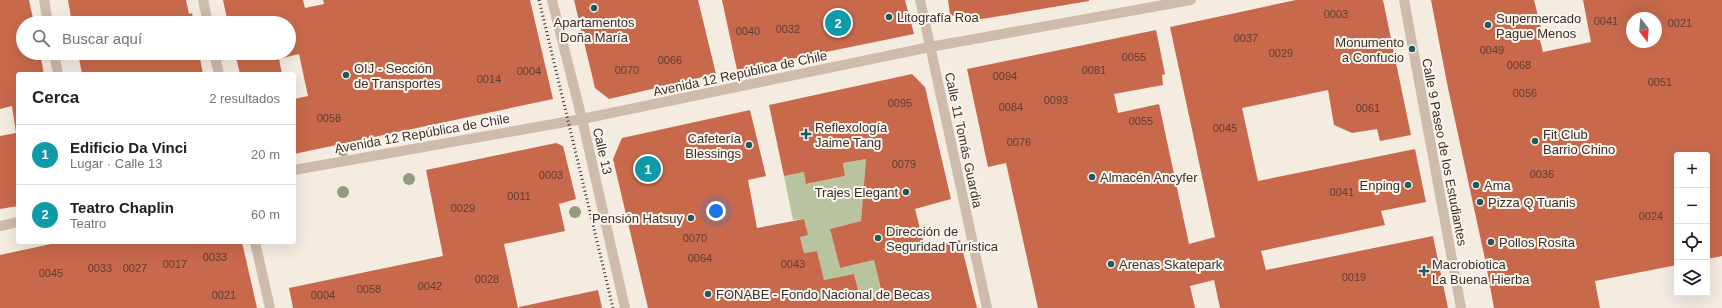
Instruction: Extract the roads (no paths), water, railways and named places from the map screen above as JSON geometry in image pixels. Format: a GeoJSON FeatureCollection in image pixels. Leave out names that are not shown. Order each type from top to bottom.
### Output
{"type":"FeatureCollection","features":[{"type":"Feature","properties":{"kind":"street"},"geometry":{"type":"LineString","coordinates":[[44,0],[47,16]]}},
{"type":"Feature","properties":{"kind":"street"},"geometry":{"type":"LineString","coordinates":[[203,0],[206,16]]}},
{"type":"Feature","properties":{"kind":"street","name":"Calle 13"},"geometry":{"type":"LineString","coordinates":[[552,0],[582,119],[625,308]]}},
{"type":"Feature","properties":{"kind":"street","name":"Calle 11 Tomás Guardia"},"geometry":{"type":"LineString","coordinates":[[920,0],[987,308]]}},
{"type":"Feature","properties":{"kind":"street","name":"Avenida 12 República de Chile"},"geometry":{"type":"LineString","coordinates":[[296,170],[582,119],[930,47],[1191,0]]}},
{"type":"Feature","properties":{"kind":"street","name":"Calle 9 Paseo de los Estudiantes"},"geometry":{"type":"LineString","coordinates":[[1404,0],[1461,308]]}},
{"type":"Feature","properties":{"kind":"street"},"geometry":{"type":"LineString","coordinates":[[55,60],[58,72]]}},
{"type":"Feature","properties":{"kind":"street"},"geometry":{"type":"LineString","coordinates":[[216,60],[219,72]]}},
{"type":"Feature","properties":{"kind":"street"},"geometry":{"type":"LineString","coordinates":[[0,226],[16,222]]}},
{"type":"Feature","properties":{"kind":"street"},"geometry":{"type":"LineString","coordinates":[[255,244],[270,308]]}},
{"type":"Feature","properties":{"kind":"railway"},"geometry":{"type":"LineString","coordinates":[[539,0],[613,308]]}},
{"type":"Feature","properties":{"kind":"place","name":"Apartamentos Doña María"},"geometry":{"type":"Point","coordinates":[594,8]}},
{"type":"Feature","properties":{"kind":"place","name":"Litografía Roa"},"geometry":{"type":"Point","coordinates":[889,17]}},
{"type":"Feature","properties":{"kind":"place","name":"Teatro Chaplin"},"geometry":{"type":"Point","coordinates":[838,23]}},
{"type":"Feature","properties":{"kind":"place","name":"Supermercado Pague Menos"},"geometry":{"type":"Point","coordinates":[1488,25]}},
{"type":"Feature","properties":{"kind":"place","name":"Monumento a Confucio"},"geometry":{"type":"Point","coordinates":[1412,49]}},
{"type":"Feature","properties":{"kind":"place","name":"OIJ - Sección de Transportes"},"geometry":{"type":"Point","coordinates":[346,75]}},
{"type":"Feature","properties":{"kind":"place","name":"Reflexología Jaime Tang"},"geometry":{"type":"Point","coordinates":[806,134]}},
{"type":"Feature","properties":{"kind":"place","name":"Fit Club Barrio Chino"},"geometry":{"type":"Point","coordinates":[1535,141]}},
{"type":"Feature","properties":{"kind":"place","name":"Cafetería Blessings"},"geometry":{"type":"Point","coordinates":[749,145]}},
{"type":"Feature","properties":{"kind":"place","name":"Edificio Da Vinci"},"geometry":{"type":"Point","coordinates":[648,169]}},
{"type":"Feature","properties":{"kind":"place","name":"Almacén Ancyfer"},"geometry":{"type":"Point","coordinates":[1092,177]}},
{"type":"Feature","properties":{"kind":"place","name":"Enping"},"geometry":{"type":"Point","coordinates":[1408,185]}},
{"type":"Feature","properties":{"kind":"place","name":"Ama"},"geometry":{"type":"Point","coordinates":[1476,185]}},
{"type":"Feature","properties":{"kind":"place","name":"Trajes Elegant"},"geometry":{"type":"Point","coordinates":[906,192]}},
{"type":"Feature","properties":{"kind":"place","name":"Pizza Q Tuanis"},"geometry":{"type":"Point","coordinates":[1480,202]}},
{"type":"Feature","properties":{"kind":"place","name":"Pensión Hatsuy"},"geometry":{"type":"Point","coordinates":[691,218]}},
{"type":"Feature","properties":{"kind":"place","name":"Dirección de Seguridad Turística"},"geometry":{"type":"Point","coordinates":[878,238]}},
{"type":"Feature","properties":{"kind":"place","name":"Pollos Rosita"},"geometry":{"type":"Point","coordinates":[1491,242]}},
{"type":"Feature","properties":{"kind":"place","name":"Arenas Skatepark"},"geometry":{"type":"Point","coordinates":[1111,264]}},
{"type":"Feature","properties":{"kind":"place","name":"Macrobiotica La Buena Hierba"},"geometry":{"type":"Point","coordinates":[1424,271]}},
{"type":"Feature","properties":{"kind":"place","name":"FONABE - Fondo Nacional de Becas"},"geometry":{"type":"Point","coordinates":[708,294]}}]}
